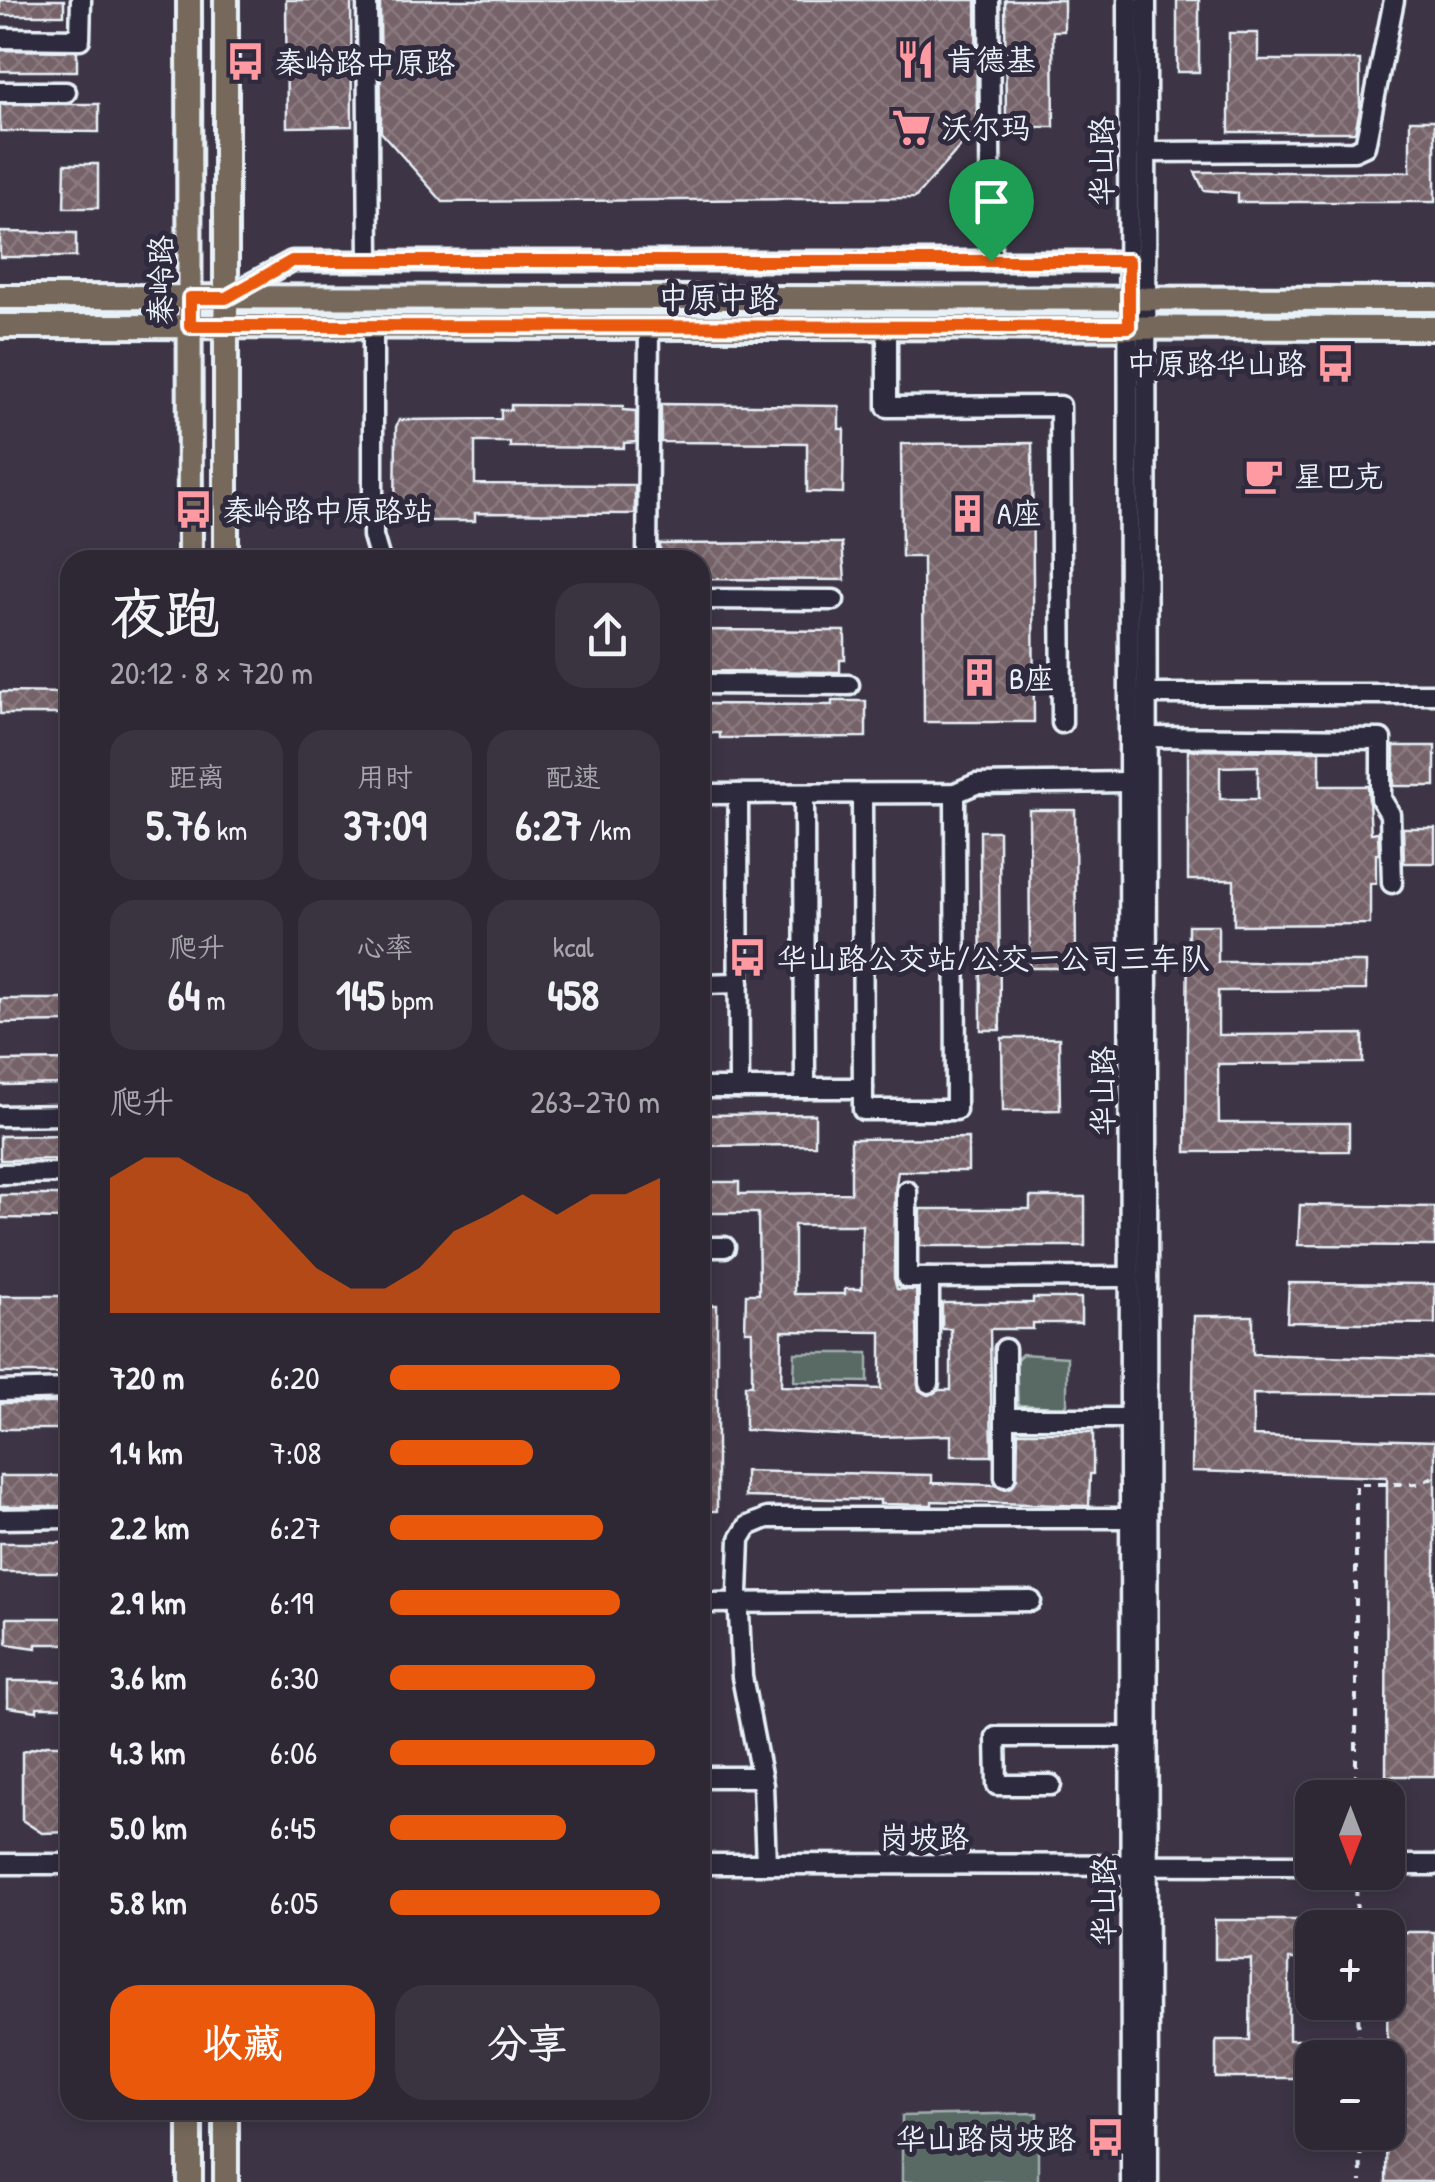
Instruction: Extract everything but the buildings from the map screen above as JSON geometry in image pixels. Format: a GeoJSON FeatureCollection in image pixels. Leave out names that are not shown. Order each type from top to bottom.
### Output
{"type":"FeatureCollection","features":[{"type":"Feature","properties":{"kind":"main road","name":"秦岭路"},"geometry":{"type":"LineString","coordinates":[[190,0],[190,550]]}},
{"type":"Feature","properties":{"kind":"main road"},"geometry":{"type":"LineString","coordinates":[[226,0],[226,550]]}},
{"type":"Feature","properties":{"kind":"main road","name":"中原中路"},"geometry":{"type":"LineString","coordinates":[[0,297],[1435,299]]}},
{"type":"Feature","properties":{"kind":"main road","name":"中原中路"},"geometry":{"type":"LineString","coordinates":[[0,326],[1435,328]]}},
{"type":"Feature","properties":{"kind":"main road"},"geometry":{"type":"LineString","coordinates":[[190,2120],[190,2182]]}},
{"type":"Feature","properties":{"kind":"main road"},"geometry":{"type":"LineString","coordinates":[[226,2120],[226,2182]]}},
{"type":"Feature","properties":{"kind":"street"},"geometry":{"type":"LineString","coordinates":[[0,38],[80,38],[80,0]]}},
{"type":"Feature","properties":{"kind":"street"},"geometry":{"type":"LineString","coordinates":[[367,0],[369,261]]}},
{"type":"Feature","properties":{"kind":"street"},"geometry":{"type":"LineString","coordinates":[[989,0],[991,261]]}},
{"type":"Feature","properties":{"kind":"street","name":"华山路"},"geometry":{"type":"LineString","coordinates":[[1128,0],[1129,261],[1138,298]]}},
{"type":"Feature","properties":{"kind":"street","name":"华山路"},"geometry":{"type":"LineString","coordinates":[[1146,0],[1146,152],[1138,298],[1130,782],[1130,1737],[1139,1865],[1148,2182]]}},
{"type":"Feature","properties":{"kind":"street"},"geometry":{"type":"LineString","coordinates":[[1146,152],[1354,151],[1365,146],[1394,0]]}},
{"type":"Feature","properties":{"kind":"street"},"geometry":{"type":"LineString","coordinates":[[0,92],[66,92]]}},
{"type":"Feature","properties":{"kind":"street"},"geometry":{"type":"LineString","coordinates":[[226,298],[292,261],[1129,261]]}},
{"type":"Feature","properties":{"kind":"street"},"geometry":{"type":"LineString","coordinates":[[373,326],[373,536],[377,550]]}},
{"type":"Feature","properties":{"kind":"street"},"geometry":{"type":"LineString","coordinates":[[647,550],[648,327]]}},
{"type":"Feature","properties":{"kind":"street"},"geometry":{"type":"LineString","coordinates":[[887,327],[888,406],[1060,406],[1062,723]]}},
{"type":"Feature","properties":{"kind":"street","name":"华山路"},"geometry":{"type":"LineString","coordinates":[[1131,2182],[1139,1865],[1146,737],[1138,327]]}},
{"type":"Feature","properties":{"kind":"street"},"geometry":{"type":"LineString","coordinates":[[710,599],[834,600]]}},
{"type":"Feature","properties":{"kind":"street"},"geometry":{"type":"LineString","coordinates":[[710,684],[849,684]]}},
{"type":"Feature","properties":{"kind":"street"},"geometry":{"type":"LineString","coordinates":[[1146,694],[1435,694]]}},
{"type":"Feature","properties":{"kind":"street"},"geometry":{"type":"LineString","coordinates":[[1146,737],[1381,739],[1381,799],[1390,814],[1392,882]]}},
{"type":"Feature","properties":{"kind":"street"},"geometry":{"type":"LineString","coordinates":[[710,794],[955,793],[976,784],[1130,782]]}},
{"type":"Feature","properties":{"kind":"street"},"geometry":{"type":"LineString","coordinates":[[862,794],[863,1110],[956,1110],[955,793]]}},
{"type":"Feature","properties":{"kind":"street"},"geometry":{"type":"LineString","coordinates":[[738,794],[739,1088]]}},
{"type":"Feature","properties":{"kind":"street"},"geometry":{"type":"LineString","coordinates":[[804,794],[805,1088]]}},
{"type":"Feature","properties":{"kind":"street"},"geometry":{"type":"LineString","coordinates":[[710,984],[739,984]]}},
{"type":"Feature","properties":{"kind":"street"},"geometry":{"type":"LineString","coordinates":[[710,1088],[863,1088]]}},
{"type":"Feature","properties":{"kind":"street"},"geometry":{"type":"LineString","coordinates":[[0,1116],[60,1115]]}},
{"type":"Feature","properties":{"kind":"street"},"geometry":{"type":"LineString","coordinates":[[0,1174],[60,1174]]}},
{"type":"Feature","properties":{"kind":"street"},"geometry":{"type":"LineString","coordinates":[[907,1191],[907,1278],[1130,1277]]}},
{"type":"Feature","properties":{"kind":"street"},"geometry":{"type":"LineString","coordinates":[[710,1247],[725,1247]]}},
{"type":"Feature","properties":{"kind":"street"},"geometry":{"type":"LineString","coordinates":[[928,1278],[929,1384]]}},
{"type":"Feature","properties":{"kind":"street"},"geometry":{"type":"LineString","coordinates":[[1005,1349],[1005,1477]]}},
{"type":"Feature","properties":{"kind":"street"},"geometry":{"type":"LineString","coordinates":[[0,1390],[60,1389]]}},
{"type":"Feature","properties":{"kind":"street"},"geometry":{"type":"LineString","coordinates":[[1005,1418],[1130,1418]]}},
{"type":"Feature","properties":{"kind":"street"},"geometry":{"type":"LineString","coordinates":[[0,1519],[60,1518]]}},
{"type":"Feature","properties":{"kind":"street"},"geometry":{"type":"LineString","coordinates":[[766,1864],[761,1777],[742,1677],[738,1603],[740,1538],[748,1526],[767,1518],[1130,1518]]}},
{"type":"Feature","properties":{"kind":"street"},"geometry":{"type":"LineString","coordinates":[[710,1603],[1031,1601]]}},
{"type":"Feature","properties":{"kind":"street"},"geometry":{"type":"LineString","coordinates":[[1051,1785],[996,1785],[996,1737],[1130,1737]]}},
{"type":"Feature","properties":{"kind":"street"},"geometry":{"type":"LineString","coordinates":[[710,1777],[761,1777]]}},
{"type":"Feature","properties":{"kind":"street"},"geometry":{"type":"LineString","coordinates":[[0,1864],[60,1864]]}},
{"type":"Feature","properties":{"kind":"street","name":"岗坡路"},"geometry":{"type":"LineString","coordinates":[[710,1864],[1295,1865]]}},
{"type":"Feature","properties":{"kind":"street"},"geometry":{"type":"LineString","coordinates":[[1405,1865],[1435,1865]]}},
{"type":"Feature","properties":{"kind":"path"},"geometry":{"type":"LineString","coordinates":[[1356,1780],[1356,1484],[1418,1484],[1435,1476]]}},
{"type":"Feature","properties":{"kind":"path"},"geometry":{"type":"LineString","coordinates":[[1360,2150],[1361,2182]]}},
{"type":"Feature","properties":{"kind":"green space"},"geometry":{"type":"Polygon","coordinates":[[[795,1353],[868,1353],[868,1382],[794,1381],[795,1353]]]}},
{"type":"Feature","properties":{"kind":"green space"},"geometry":{"type":"Polygon","coordinates":[[[1022,1354],[1067,1357],[1067,1404],[1018,1405],[1016,1360],[1022,1354]]]}},
{"type":"Feature","properties":{"kind":"green space"},"geometry":{"type":"Polygon","coordinates":[[[1038,2113],[1038,2182],[902,2182],[902,2116],[1038,2113]]]}},
{"type":"Feature","properties":{"kind":"place","name":"肯德基"},"geometry":{"type":"Point","coordinates":[916,59]}},
{"type":"Feature","properties":{"kind":"place","name":"秦岭路中原路"},"geometry":{"type":"Point","coordinates":[245,62]}},
{"type":"Feature","properties":{"kind":"place","name":"沃尔玛"},"geometry":{"type":"Point","coordinates":[911,127]}},
{"type":"Feature","properties":{"kind":"place","name":"中原路华山路"},"geometry":{"type":"Point","coordinates":[1336,363]}},
{"type":"Feature","properties":{"kind":"place","name":"星巴克"},"geometry":{"type":"Point","coordinates":[1264,476]}},
{"type":"Feature","properties":{"kind":"place","name":"秦岭路中原路站"},"geometry":{"type":"Point","coordinates":[193,510]}},
{"type":"Feature","properties":{"kind":"place","name":"A座"},"geometry":{"type":"Point","coordinates":[967,513]}},
{"type":"Feature","properties":{"kind":"place","name":"B座"},"geometry":{"type":"Point","coordinates":[979,678]}},
{"type":"Feature","properties":{"kind":"place","name":"华山路公交站/公交一公司三车队"},"geometry":{"type":"Point","coordinates":[747,958]}},
{"type":"Feature","properties":{"kind":"place","name":"华山路岗坡路"},"geometry":{"type":"Point","coordinates":[1106,2138]}},
{"type":"Feature","properties":{"kind":"route"},"geometry":{"type":"LineString","coordinates":[[292,261],[991,261],[1129,261],[1129,327],[190,326],[190,298],[226,298],[292,261]]}}]}
